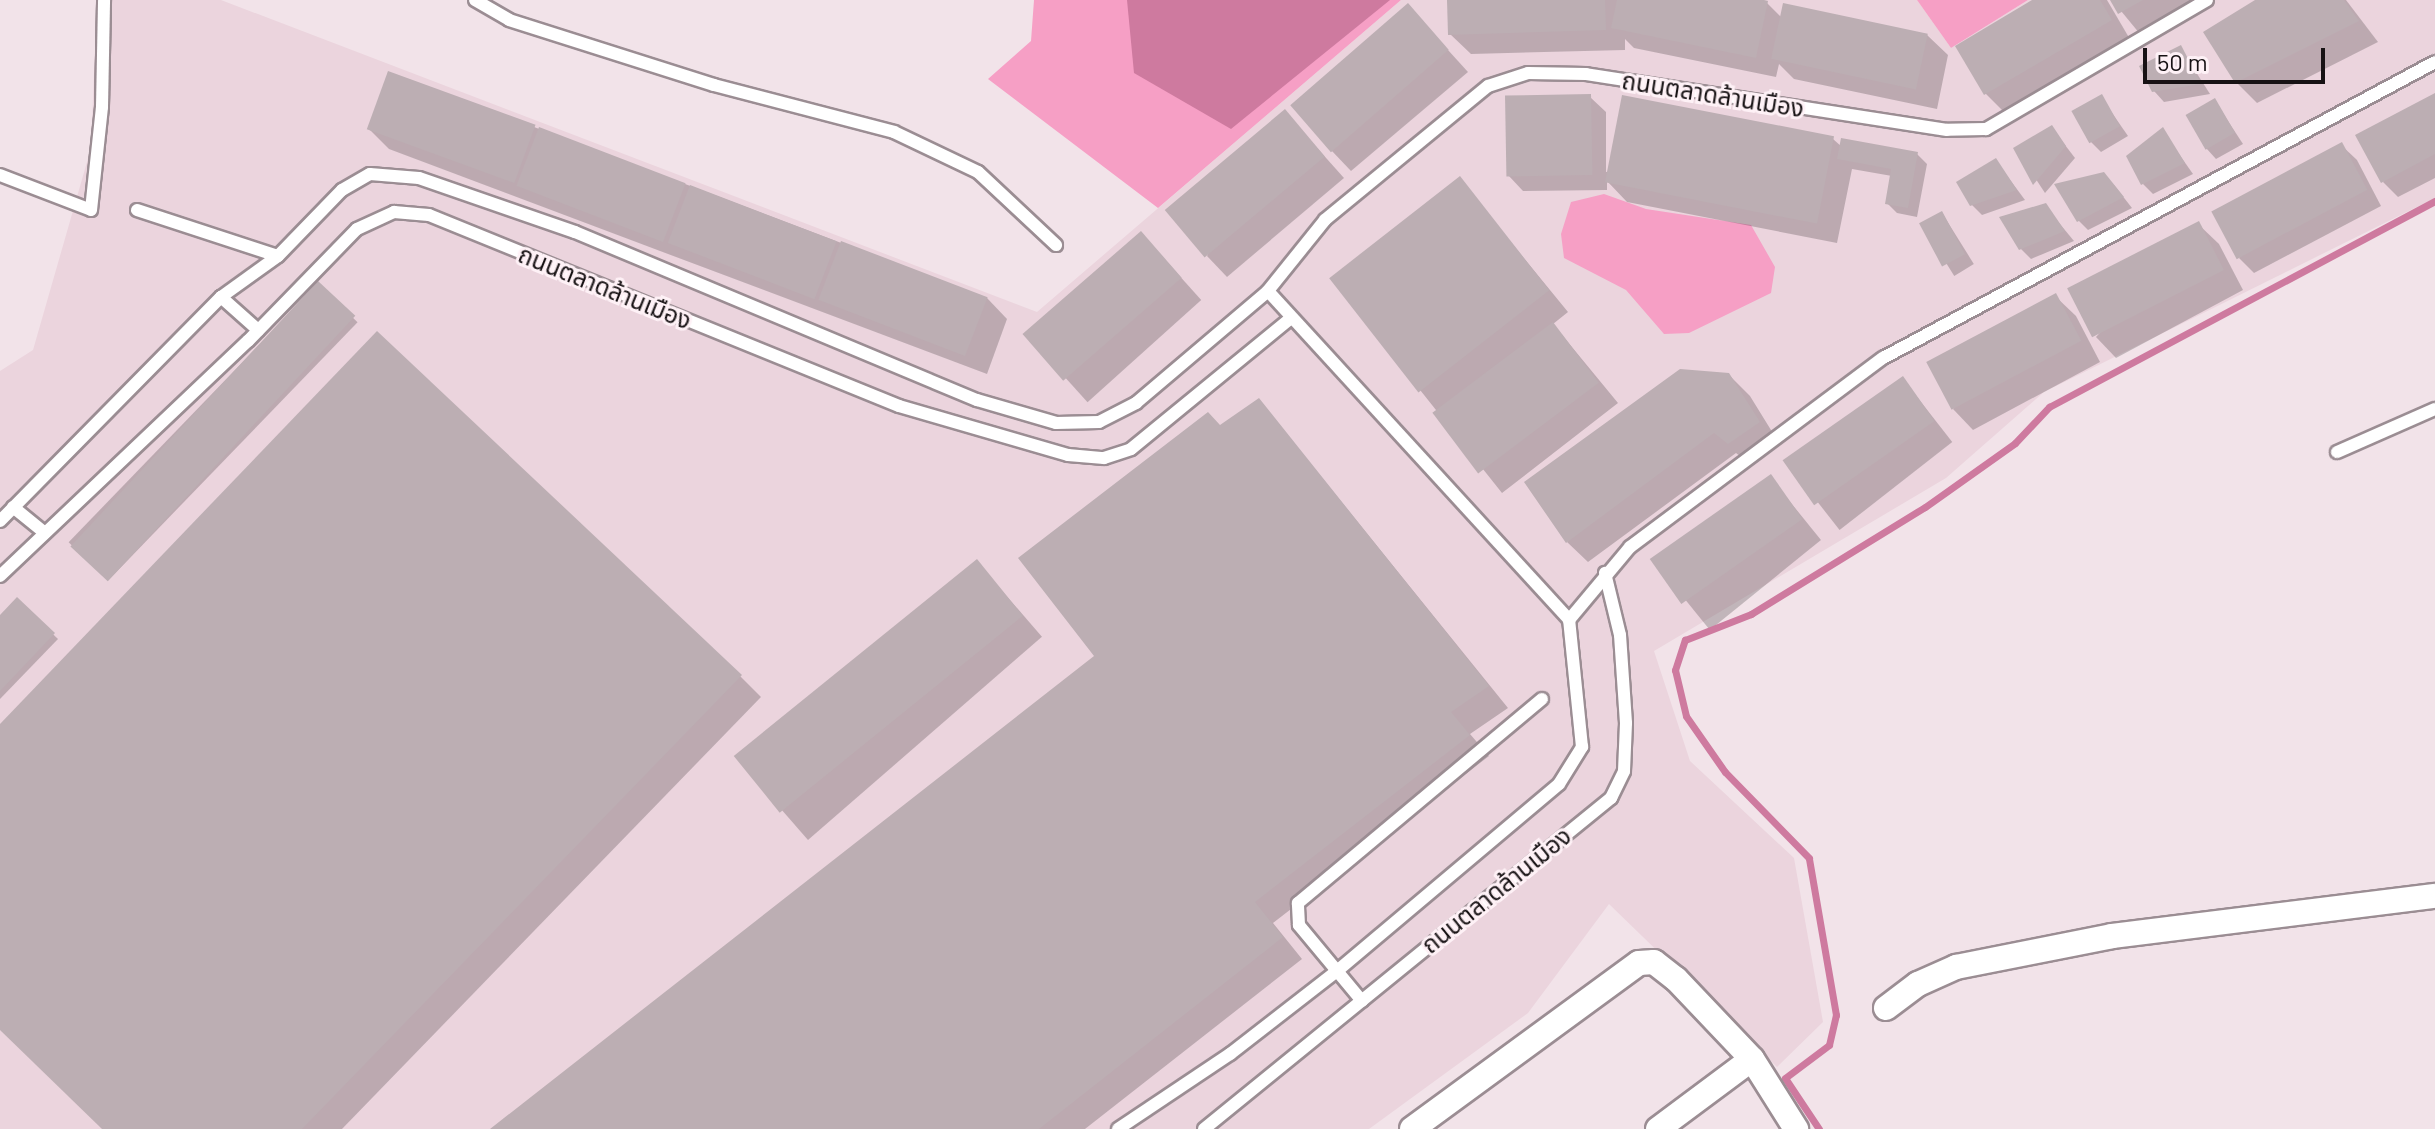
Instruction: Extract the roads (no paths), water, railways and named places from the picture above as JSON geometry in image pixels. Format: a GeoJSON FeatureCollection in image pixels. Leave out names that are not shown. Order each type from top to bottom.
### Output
{"type":"FeatureCollection","features":[{"type":"Feature","properties":{"kind":"street"},"geometry":{"type":"LineString","coordinates":[[1886,1008],[1918,984],[1956,967],[2112,936],[2435,896]]}},
{"type":"Feature","properties":{"kind":"street"},"geometry":{"type":"LineString","coordinates":[[1412,1129],[1639,963],[1654,962],[1676,979],[1752,1059],[1796,1129]]}},
{"type":"Feature","properties":{"kind":"street"},"geometry":{"type":"LineString","coordinates":[[1658,1129],[1752,1059]]}},
{"type":"Feature","properties":{"kind":"lane"},"geometry":{"type":"LineString","coordinates":[[0,175],[91,210],[102,107],[104,0]]}},
{"type":"Feature","properties":{"kind":"lane"},"geometry":{"type":"LineString","coordinates":[[475,0],[509,20],[714,85],[894,132],[978,172],[1056,245]]}},
{"type":"Feature","properties":{"kind":"lane","name":"ถนนตลาดล้านเมือง"},"geometry":{"type":"LineString","coordinates":[[0,521],[221,297],[278,256],[351,184],[370,174],[419,178],[575,232],[977,400],[1056,423],[1099,422],[1136,403],[1268,291],[1325,220],[1488,86],[1514,77],[1586,74],[1947,130],[1986,129],[2207,0]]}},
{"type":"Feature","properties":{"kind":"lane"},"geometry":{"type":"LineString","coordinates":[[1268,291],[1290,319],[1569,620],[1605,573],[1630,547],[1883,358],[2435,62]]}},
{"type":"Feature","properties":{"kind":"lane"},"geometry":{"type":"LineString","coordinates":[[137,210],[278,256]]}},
{"type":"Feature","properties":{"kind":"lane","name":"ถนนตลาดล้านเมือง"},"geometry":{"type":"LineString","coordinates":[[0,576],[374,217],[394,212],[429,215],[899,406],[1068,455],[1104,458],[1131,449],[1290,319]]}},
{"type":"Feature","properties":{"kind":"lane"},"geometry":{"type":"LineString","coordinates":[[221,297],[258,330]]}},
{"type":"Feature","properties":{"kind":"lane"},"geometry":{"type":"LineString","coordinates":[[2337,452],[2435,409]]}},
{"type":"Feature","properties":{"kind":"lane"},"geometry":{"type":"LineString","coordinates":[[13,507],[45,533]]}},
{"type":"Feature","properties":{"kind":"lane","name":"ถนนตลาดล้านเมือง"},"geometry":{"type":"LineString","coordinates":[[1204,1129],[1611,798],[1624,771],[1626,723],[1620,635],[1605,573]]}},
{"type":"Feature","properties":{"kind":"lane","name":"ถนนตลาดล้านเมือง"},"geometry":{"type":"LineString","coordinates":[[1118,1129],[1230,1054],[1337,971],[1559,784],[1582,747],[1569,620]]}},
{"type":"Feature","properties":{"kind":"lane"},"geometry":{"type":"LineString","coordinates":[[1362,1001],[1299,925],[1298,903],[1306,893],[1542,699]]}},
{"type":"Feature","properties":{"kind":"waterway"},"geometry":{"type":"LineString","coordinates":[[1819,1129],[1785,1078],[1829,1045],[1836,1015],[1809,858],[1725,772],[1686,716],[1675,670],[1685,640],[1751,614],[1925,507],[2015,443],[2049,407],[2435,201]]}}]}
